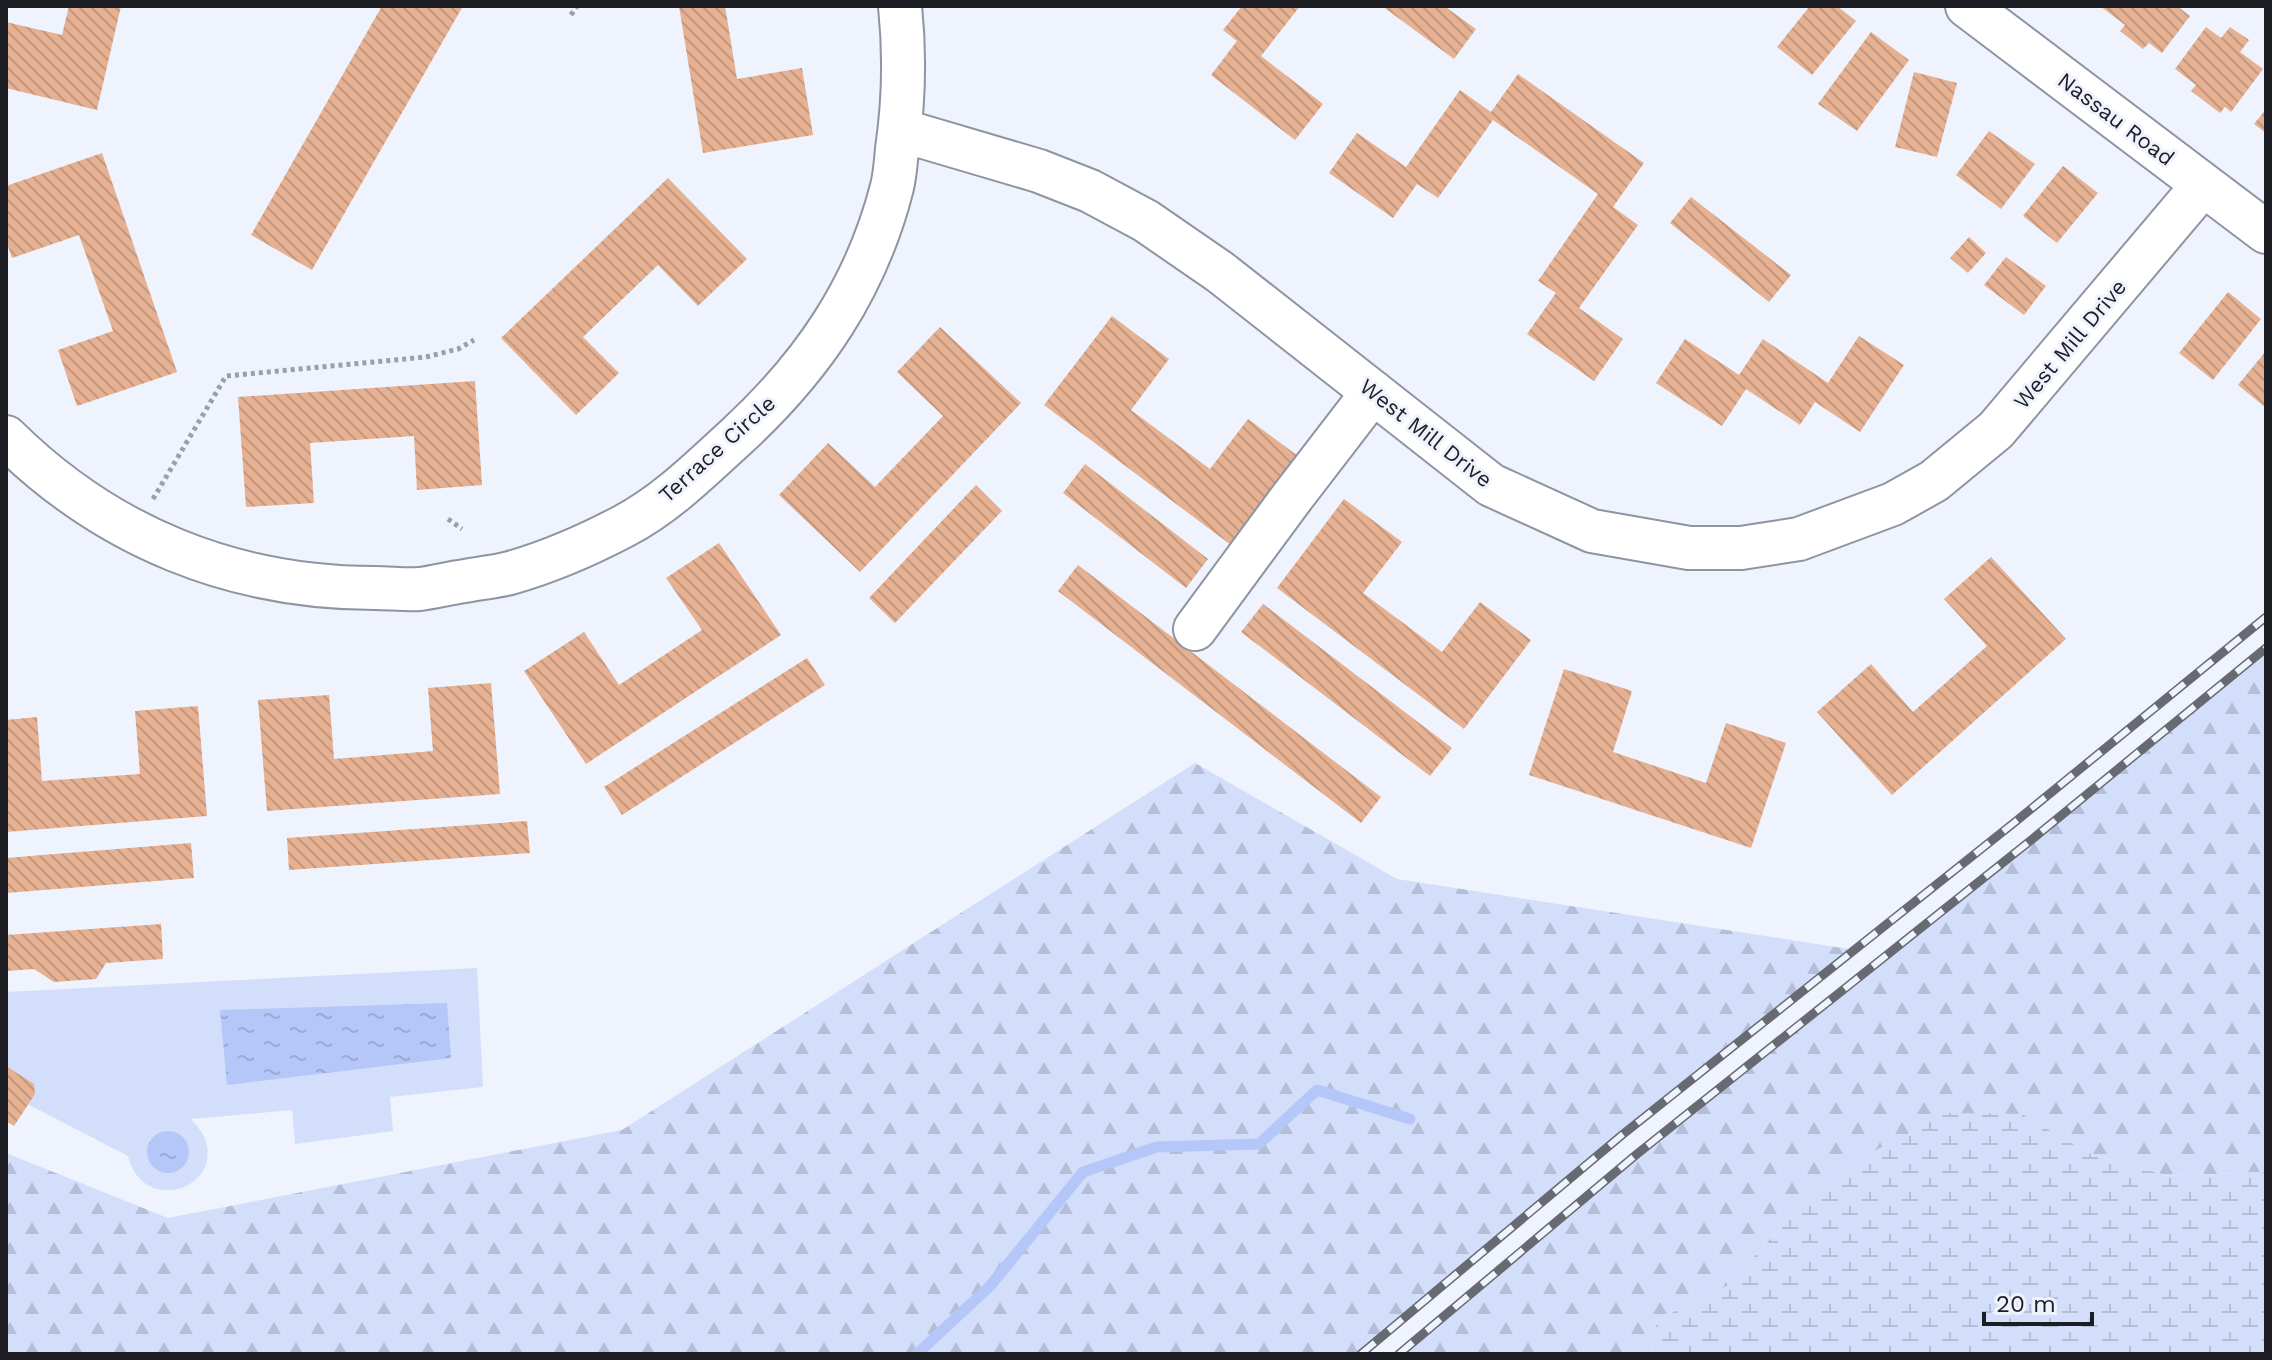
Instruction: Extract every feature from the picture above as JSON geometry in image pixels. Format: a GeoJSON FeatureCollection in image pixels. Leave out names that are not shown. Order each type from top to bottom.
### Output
{"type":"FeatureCollection","features":[{"type":"Feature","properties":{"kind":"street","name":"Terrace Circle"},"geometry":{"type":"LineString","coordinates":[[6,437],[37,468],[117,523],[199,560],[257,577],[331,588],[421,589],[509,573],[570,552],[627,524],[682,486],[758,417],[806,364],[848,301],[871,252],[892,186],[904,84],[900,6]]}},
{"type":"Feature","properties":{"kind":"street","name":"Nassau Road"},"geometry":{"type":"LineString","coordinates":[[1967,6],[2266,232]]}},
{"type":"Feature","properties":{"kind":"street","name":"West Mill Drive"},"geometry":{"type":"LineString","coordinates":[[900,130],[1039,171],[1090,191],[1146,221],[1220,272],[1491,485],[1592,531],[1689,548],[1741,548],[1799,539],[1893,504],[1934,481],[1996,430],[2203,185]]}},
{"type":"Feature","properties":{"kind":"street"},"geometry":{"type":"LineString","coordinates":[[1195,629],[1373,392]]}},
{"type":"Feature","properties":{"kind":"path"},"geometry":{"type":"LineString","coordinates":[[571,15],[577,6]]}},
{"type":"Feature","properties":{"kind":"path"},"geometry":{"type":"LineString","coordinates":[[153,499],[226,376],[426,357],[458,349],[474,340]]}},
{"type":"Feature","properties":{"kind":"path"},"geometry":{"type":"LineString","coordinates":[[448,519],[462,529]]}},
{"type":"Feature","properties":{"kind":"green space"},"geometry":{"type":"Polygon","coordinates":[[[2266,648],[2266,1172],[2169,1176],[2088,1153],[2022,1114],[1822,1183],[1727,1286],[1657,1320],[1651,1354],[1399,1354],[1637,1154],[2030,841],[2266,648]]]}},
{"type":"Feature","properties":{"kind":"green space"},"geometry":{"type":"Polygon","coordinates":[[[1195,763],[1397,879],[1855,950],[1622,1135],[1361,1354],[6,1354],[6,1153],[168,1218],[622,1130],[1195,763]]]}},
{"type":"Feature","properties":{"kind":"green space"},"geometry":{"type":"Polygon","coordinates":[[[477,968],[483,1087],[390,1097],[393,1131],[295,1144],[292,1110],[191,1119],[204,1136],[207,1157],[203,1171],[193,1182],[179,1189],[164,1190],[149,1186],[136,1175],[128,1156],[6,1093],[6,992],[477,968]]]}},
{"type":"Feature","properties":{"kind":"green space"},"geometry":{"type":"Polygon","coordinates":[[[1947,1113],[2022,1114],[2088,1153],[2168,1176],[2266,1172],[2266,1354],[1651,1354],[1657,1320],[1727,1286],[1822,1183],[1947,1113]]]}},
{"type":"Feature","properties":{"kind":"water"},"geometry":{"type":"Polygon","coordinates":[[[447,1003],[451,1058],[227,1085],[220,1010],[447,1003]]]}},
{"type":"Feature","properties":{"kind":"water"},"geometry":{"type":"Polygon","coordinates":[[[168,1131],[183,1137],[189,1152],[183,1167],[168,1173],[153,1167],[147,1152],[153,1137],[168,1131]]]}},
{"type":"Feature","properties":{"kind":"building"},"geometry":{"type":"Polygon","coordinates":[[[69,6],[121,6],[97,110],[6,88],[6,22],[62,35],[69,6]]]}},
{"type":"Feature","properties":{"kind":"building"},"geometry":{"type":"Polygon","coordinates":[[[382,6],[463,6],[312,270],[251,235],[382,6]]]}},
{"type":"Feature","properties":{"kind":"building"},"geometry":{"type":"Polygon","coordinates":[[[679,6],[725,6],[737,79],[802,68],[813,135],[703,153],[679,6]]]}},
{"type":"Feature","properties":{"kind":"building"},"geometry":{"type":"Polygon","coordinates":[[[1242,6],[1300,6],[1261,56],[1323,104],[1295,140],[1211,75],[1237,41],[1223,30],[1242,6]]]}},
{"type":"Feature","properties":{"kind":"building"},"geometry":{"type":"Polygon","coordinates":[[[1382,6],[1444,6],[1476,29],[1454,59],[1382,6]]]}},
{"type":"Feature","properties":{"kind":"building"},"geometry":{"type":"Polygon","coordinates":[[[1810,6],[1837,6],[1856,21],[1812,75],[1777,47],[1810,6]]]}},
{"type":"Feature","properties":{"kind":"building"},"geometry":{"type":"Polygon","coordinates":[[[2100,6],[2161,6],[2164,9],[2166,6],[2177,6],[2190,16],[2162,53],[2149,43],[2143,49],[2120,31],[2125,25],[2100,6]]]}},
{"type":"Feature","properties":{"kind":"building"},"geometry":{"type":"Polygon","coordinates":[[[2206,27],[2221,38],[2230,27],[2249,40],[2240,52],[2263,69],[2231,112],[2225,107],[2220,113],[2191,91],[2196,85],[2175,69],[2206,27]]]}},
{"type":"Feature","properties":{"kind":"building"},"geometry":{"type":"Polygon","coordinates":[[[1871,32],[1909,60],[1857,131],[1818,104],[1871,32]]]}},
{"type":"Feature","properties":{"kind":"building"},"geometry":{"type":"Polygon","coordinates":[[[1914,72],[1957,83],[1937,157],[1895,147],[1914,72]]]}},
{"type":"Feature","properties":{"kind":"building"},"geometry":{"type":"Polygon","coordinates":[[[1518,74],[1644,163],[1613,207],[1638,225],[1579,308],[1623,339],[1594,381],[1527,334],[1556,293],[1538,281],[1598,194],[1493,120],[1438,198],[1417,184],[1393,218],[1329,173],[1357,133],[1406,167],[1460,90],[1491,112],[1518,74]]]}},
{"type":"Feature","properties":{"kind":"building"},"geometry":{"type":"Polygon","coordinates":[[[2266,109],[2266,133],[2254,124],[2266,109]]]}},
{"type":"Feature","properties":{"kind":"building"},"geometry":{"type":"Polygon","coordinates":[[[1989,131],[2035,164],[2001,209],[1956,175],[1989,131]]]}},
{"type":"Feature","properties":{"kind":"building"},"geometry":{"type":"Polygon","coordinates":[[[102,153],[177,372],[77,406],[58,350],[113,331],[79,235],[12,258],[6,240],[6,186],[102,153]]]}},
{"type":"Feature","properties":{"kind":"building"},"geometry":{"type":"Polygon","coordinates":[[[2063,166],[2098,193],[2057,243],[2023,216],[2063,166]]]}},
{"type":"Feature","properties":{"kind":"building"},"geometry":{"type":"Polygon","coordinates":[[[668,178],[747,259],[698,306],[658,265],[583,337],[619,373],[576,415],[501,338],[668,178]]]}},
{"type":"Feature","properties":{"kind":"building"},"geometry":{"type":"Polygon","coordinates":[[[1691,197],[1791,275],[1769,302],[1670,223],[1691,197]]]}},
{"type":"Feature","properties":{"kind":"building"},"geometry":{"type":"Polygon","coordinates":[[[1969,237],[1986,253],[1968,273],[1950,258],[1969,237]]]}},
{"type":"Feature","properties":{"kind":"building"},"geometry":{"type":"Polygon","coordinates":[[[2006,257],[2046,286],[2024,315],[1984,285],[2006,257]]]}},
{"type":"Feature","properties":{"kind":"building"},"geometry":{"type":"Polygon","coordinates":[[[2228,292],[2261,319],[2213,380],[2179,353],[2228,292]]]}},
{"type":"Feature","properties":{"kind":"building"},"geometry":{"type":"Polygon","coordinates":[[[1112,316],[1169,359],[1131,410],[1210,469],[1248,419],[1298,456],[1231,545],[1044,405],[1112,316]]]}},
{"type":"Feature","properties":{"kind":"building"},"geometry":{"type":"Polygon","coordinates":[[[940,327],[1021,403],[860,572],[779,495],[828,443],[875,487],[943,416],[897,372],[940,327]]]}},
{"type":"Feature","properties":{"kind":"building"},"geometry":{"type":"Polygon","coordinates":[[[1859,336],[1904,365],[1860,432],[1815,402],[1800,425],[1746,389],[1722,426],[1656,383],[1685,339],[1739,375],[1763,339],[1828,383],[1859,336]]]}},
{"type":"Feature","properties":{"kind":"building"},"geometry":{"type":"Polygon","coordinates":[[[2266,351],[2266,408],[2238,385],[2266,351]]]}},
{"type":"Feature","properties":{"kind":"building"},"geometry":{"type":"Polygon","coordinates":[[[475,381],[482,485],[417,490],[414,436],[310,443],[314,503],[246,507],[238,397],[475,381]]]}},
{"type":"Feature","properties":{"kind":"building"},"geometry":{"type":"Polygon","coordinates":[[[1085,464],[1208,559],[1186,588],[1063,493],[1085,464]]]}},
{"type":"Feature","properties":{"kind":"building"},"geometry":{"type":"Polygon","coordinates":[[[976,485],[1002,511],[895,623],[869,598],[976,485]]]}},
{"type":"Feature","properties":{"kind":"building"},"geometry":{"type":"Polygon","coordinates":[[[1344,499],[1402,542],[1363,593],[1442,652],[1480,602],[1531,640],[1464,729],[1277,588],[1344,499]]]}},
{"type":"Feature","properties":{"kind":"building"},"geometry":{"type":"Polygon","coordinates":[[[719,543],[781,635],[586,764],[524,671],[584,632],[619,685],[702,630],[666,578],[719,543]]]}},
{"type":"Feature","properties":{"kind":"building"},"geometry":{"type":"Polygon","coordinates":[[[1991,557],[2066,639],[1892,795],[1817,712],[1871,664],[1913,712],[1987,646],[1944,599],[1991,557]]]}},
{"type":"Feature","properties":{"kind":"building"},"geometry":{"type":"Polygon","coordinates":[[[1078,565],[1381,797],[1361,823],[1058,591],[1078,565]]]}},
{"type":"Feature","properties":{"kind":"building"},"geometry":{"type":"Polygon","coordinates":[[[1263,604],[1452,748],[1430,776],[1241,632],[1263,604]]]}},
{"type":"Feature","properties":{"kind":"building"},"geometry":{"type":"Polygon","coordinates":[[[807,658],[825,685],[622,815],[604,787],[807,658]]]}},
{"type":"Feature","properties":{"kind":"building"},"geometry":{"type":"Polygon","coordinates":[[[1564,669],[1632,691],[1613,752],[1706,783],[1726,723],[1786,743],[1751,848],[1529,775],[1564,669]]]}},
{"type":"Feature","properties":{"kind":"building"},"geometry":{"type":"Polygon","coordinates":[[[491,683],[500,794],[267,811],[258,700],[329,695],[334,759],[433,751],[428,688],[491,683]]]}},
{"type":"Feature","properties":{"kind":"building"},"geometry":{"type":"Polygon","coordinates":[[[198,706],[207,816],[6,832],[6,720],[37,717],[42,781],[140,774],[135,711],[198,706]]]}},
{"type":"Feature","properties":{"kind":"building"},"geometry":{"type":"Polygon","coordinates":[[[527,821],[530,853],[289,870],[287,838],[527,821]]]}},
{"type":"Feature","properties":{"kind":"building"},"geometry":{"type":"Polygon","coordinates":[[[191,843],[194,878],[6,893],[6,858],[191,843]]]}},
{"type":"Feature","properties":{"kind":"building"},"geometry":{"type":"Polygon","coordinates":[[[161,924],[163,959],[106,963],[96,979],[54,982],[34,969],[6,971],[6,935],[161,924]]]}},
{"type":"Feature","properties":{"kind":"building"},"geometry":{"type":"Polygon","coordinates":[[[6,1066],[34,1084],[35,1094],[14,1126],[6,1121],[6,1066]]]}},
{"type":"Feature","properties":{"kind":"waterway"},"geometry":{"type":"LineString","coordinates":[[917,1354],[990,1286],[1083,1172],[1157,1147],[1259,1144],[1317,1090],[1410,1119]]}},
{"type":"Feature","properties":{"kind":"railway"},"geometry":{"type":"LineString","coordinates":[[1361,1354],[1622,1135],[2015,822],[2266,617]]}},
{"type":"Feature","properties":{"kind":"railway"},"geometry":{"type":"LineString","coordinates":[[1399,1354],[1637,1154],[2030,841],[2266,648]]}}]}
